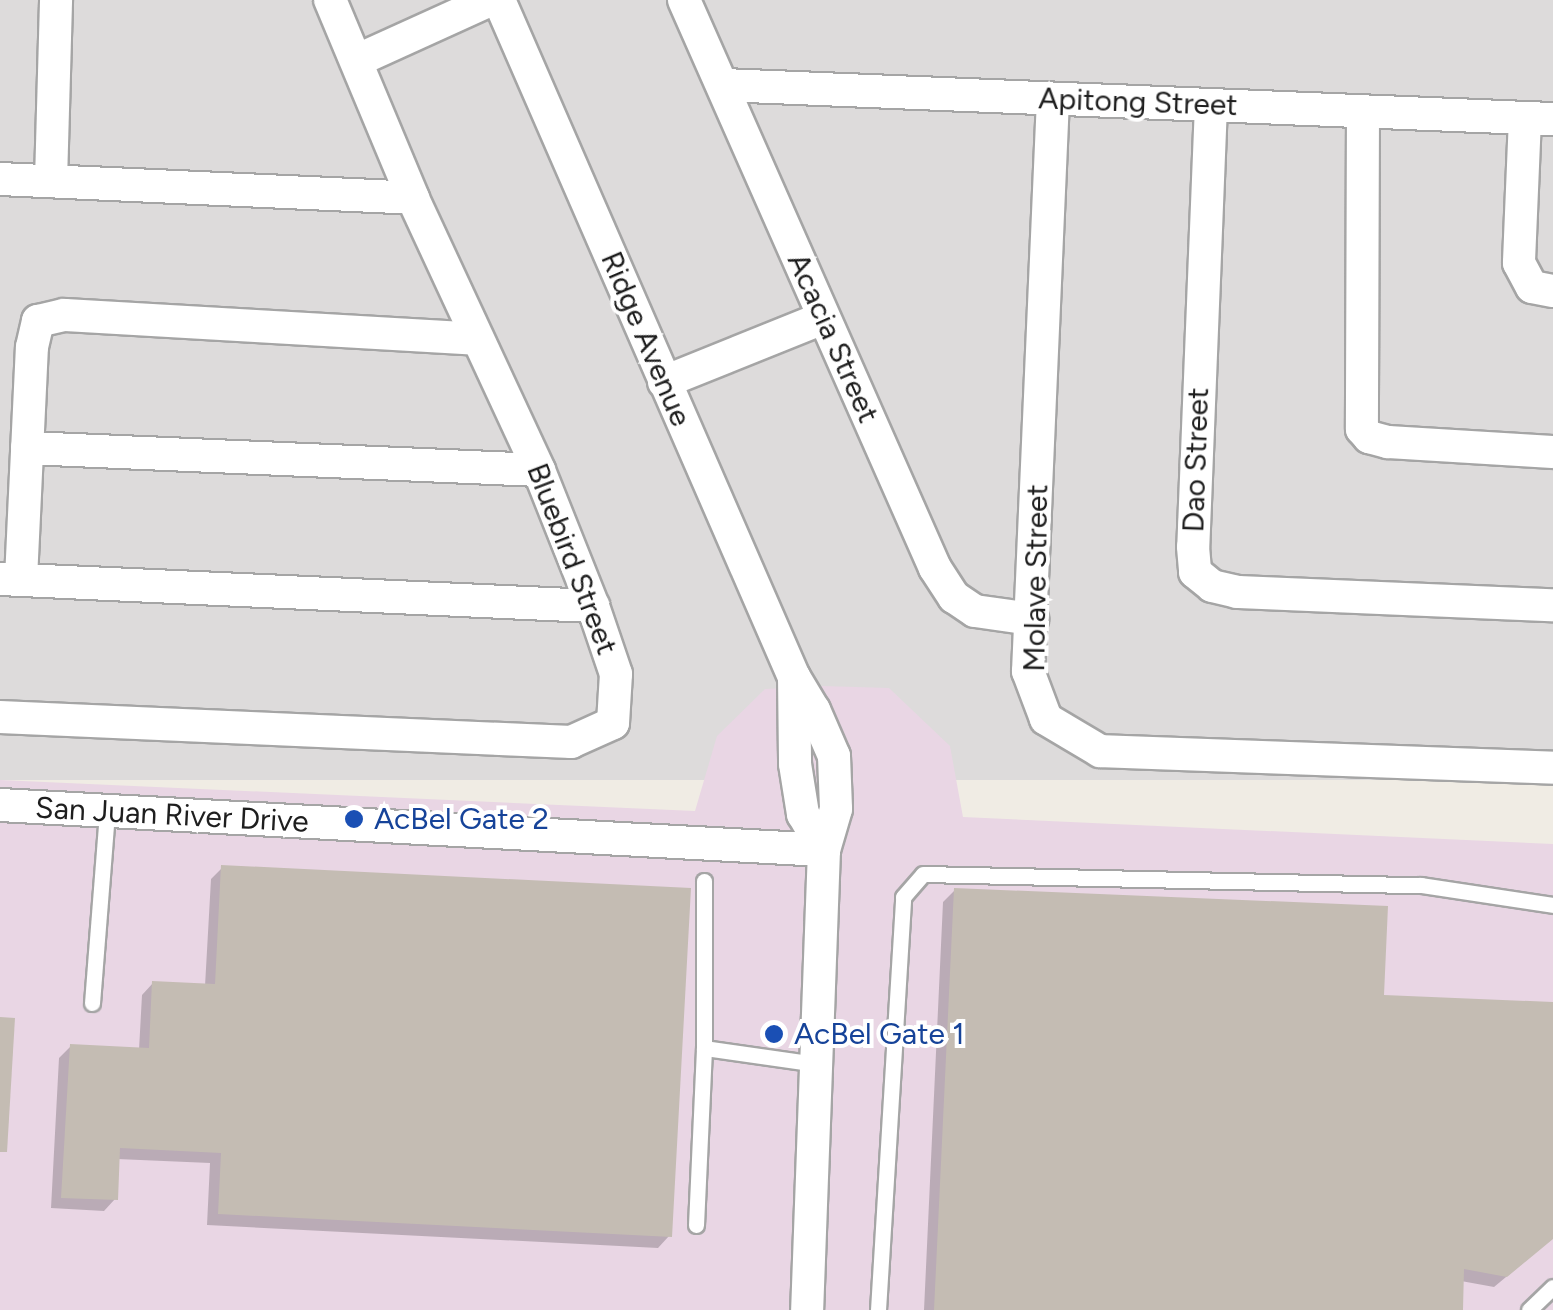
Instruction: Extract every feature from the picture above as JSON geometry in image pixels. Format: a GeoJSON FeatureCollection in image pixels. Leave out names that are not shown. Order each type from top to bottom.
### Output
{"type":"FeatureCollection","features":[{"type":"Feature","properties":{"kind":"street"},"geometry":{"type":"LineString","coordinates":[[50,180],[56,0]]}},
{"type":"Feature","properties":{"kind":"street","name":"Bluebird Street"},"geometry":{"type":"LineString","coordinates":[[0,717],[570,742],[613,723],[616,674],[593,606],[539,470],[414,198],[330,0]]}},
{"type":"Feature","properties":{"kind":"street"},"geometry":{"type":"LineString","coordinates":[[358,60],[490,0]]}},
{"type":"Feature","properties":{"kind":"street","name":"Ridge Avenue"},"geometry":{"type":"LineString","coordinates":[[499,0],[794,678],[814,710],[834,756],[836,809],[824,850],[807,1310]]}},
{"type":"Feature","properties":{"kind":"street","name":"Acacia Street"},"geometry":{"type":"LineString","coordinates":[[684,0],[935,568],[954,597],[975,611],[1032,619]]}},
{"type":"Feature","properties":{"kind":"street","name":"Apitong Street"},"geometry":{"type":"LineString","coordinates":[[724,86],[1539,119]]}},
{"type":"Feature","properties":{"kind":"street","name":"Molave Street"},"geometry":{"type":"LineString","coordinates":[[1053,99],[1028,670],[1046,719],[1100,751],[1553,768]]}},
{"type":"Feature","properties":{"kind":"street","name":"Dao Street"},"geometry":{"type":"LineString","coordinates":[[1211,106],[1192,547],[1195,572],[1212,586],[1237,592],[1553,605]]}},
{"type":"Feature","properties":{"kind":"street"},"geometry":{"type":"LineString","coordinates":[[1363,112],[1362,429],[1370,437],[1388,442],[1553,452]]}},
{"type":"Feature","properties":{"kind":"street"},"geometry":{"type":"LineString","coordinates":[[1539,119],[1520,262],[1525,280],[1532,287],[1553,292]]}},
{"type":"Feature","properties":{"kind":"street"},"geometry":{"type":"LineString","coordinates":[[0,179],[414,198]]}},
{"type":"Feature","properties":{"kind":"street"},"geometry":{"type":"LineString","coordinates":[[477,338],[50,316],[38,322],[33,333],[27,448],[11,579],[593,606]]}},
{"type":"Feature","properties":{"kind":"street"},"geometry":{"type":"LineString","coordinates":[[664,382],[823,318]]}},
{"type":"Feature","properties":{"kind":"street"},"geometry":{"type":"LineString","coordinates":[[27,448],[539,470]]}},
{"type":"Feature","properties":{"kind":"street","name":"San Juan River Drive"},"geometry":{"type":"LineString","coordinates":[[0,806],[824,850]]}},
{"type":"Feature","properties":{"kind":"lane"},"geometry":{"type":"LineString","coordinates":[[92,1003],[108,811]]}},
{"type":"Feature","properties":{"kind":"lane"},"geometry":{"type":"LineString","coordinates":[[878,1310],[903,897],[923,874],[1421,886],[1553,905]]}},
{"type":"Feature","properties":{"kind":"lane"},"geometry":{"type":"LineString","coordinates":[[696,1225],[704,1048],[704,881]]}},
{"type":"Feature","properties":{"kind":"lane"},"geometry":{"type":"LineString","coordinates":[[704,1048],[817,1064]]}},
{"type":"Feature","properties":{"kind":"lane"},"geometry":{"type":"LineString","coordinates":[[1530,1310],[1553,1287]]}},
{"type":"Feature","properties":{"kind":"shaded area"},"geometry":{"type":"Polygon","coordinates":[[[0,0],[1553,0],[1553,780],[0,780],[0,0]]]}},
{"type":"Feature","properties":{"kind":"shaded area"},"geometry":{"type":"Polygon","coordinates":[[[889,688],[950,746],[963,817],[1553,844],[1553,1310],[0,1310],[0,780],[695,811],[717,736],[765,689],[889,688]]]}},
{"type":"Feature","properties":{"kind":"building"},"geometry":{"type":"Polygon","coordinates":[[[221,865],[691,888],[672,1237],[218,1214],[221,1153],[120,1148],[118,1200],[61,1198],[70,1044],[149,1048],[152,981],[215,984],[221,865]]]}},
{"type":"Feature","properties":{"kind":"building"},"geometry":{"type":"Polygon","coordinates":[[[954,888],[1388,906],[1384,995],[1553,1002],[1553,1239],[1507,1277],[1464,1269],[1463,1310],[934,1310],[954,888]]]}},
{"type":"Feature","properties":{"kind":"building"},"geometry":{"type":"Polygon","coordinates":[[[0,1017],[15,1018],[7,1152],[0,1152],[0,1017]]]}},
{"type":"Feature","properties":{"kind":"place","name":"AcBel Gate 2"},"geometry":{"type":"Point","coordinates":[354,819]}},
{"type":"Feature","properties":{"kind":"place","name":"AcBel Gate 1"},"geometry":{"type":"Point","coordinates":[774,1034]}}]}
